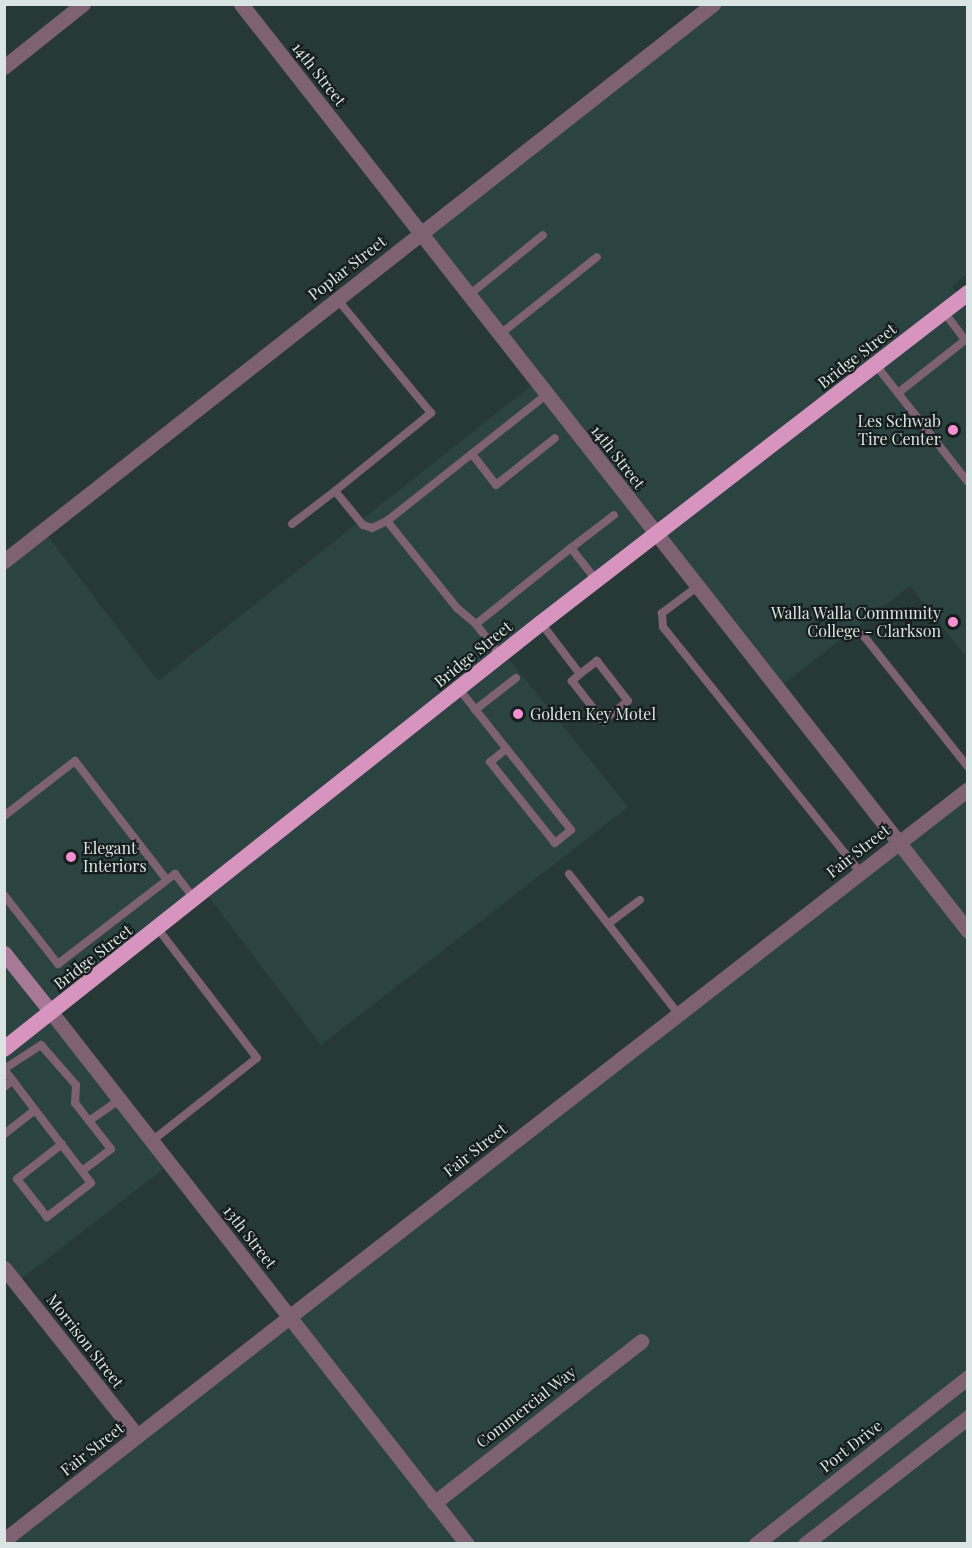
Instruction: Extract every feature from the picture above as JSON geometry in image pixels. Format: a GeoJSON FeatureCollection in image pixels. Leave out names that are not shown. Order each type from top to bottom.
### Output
{"type":"FeatureCollection","features":[{"type":"Feature","properties":{"kind":"highway","name":"Bridge Street"},"geometry":{"type":"LineString","coordinates":[[4,1049],[541,623],[657,536],[968,293]]}},
{"type":"Feature","properties":{"kind":"main road","name":"13th Street"},"geometry":{"type":"LineString","coordinates":[[4,953],[51,1012]]}},
{"type":"Feature","properties":{"kind":"street"},"geometry":{"type":"LineString","coordinates":[[4,67],[83,4]]}},
{"type":"Feature","properties":{"kind":"street","name":"14th Street"},"geometry":{"type":"LineString","coordinates":[[241,4],[897,844],[968,931]]}},
{"type":"Feature","properties":{"kind":"street","name":"Poplar Street"},"geometry":{"type":"LineString","coordinates":[[4,561],[713,4]]}},
{"type":"Feature","properties":{"kind":"street","name":"Fair Street"},"geometry":{"type":"LineString","coordinates":[[4,1540],[968,789]]}},
{"type":"Feature","properties":{"kind":"street","name":"13th Street"},"geometry":{"type":"LineString","coordinates":[[51,1012],[467,1544]]}},
{"type":"Feature","properties":{"kind":"street","name":"Morrison Street"},"geometry":{"type":"LineString","coordinates":[[4,1268],[137,1436]]}},
{"type":"Feature","properties":{"kind":"street","name":"Commercial Way"},"geometry":{"type":"LineString","coordinates":[[434,1503],[641,1341]]}},
{"type":"Feature","properties":{"kind":"street","name":"Port Drive"},"geometry":{"type":"LineString","coordinates":[[756,1544],[968,1377]]}},
{"type":"Feature","properties":{"kind":"street"},"geometry":{"type":"LineString","coordinates":[[805,1544],[968,1417]]}},
{"type":"Feature","properties":{"kind":"lane"},"geometry":{"type":"LineString","coordinates":[[468,296],[543,235]]}},
{"type":"Feature","properties":{"kind":"lane"},"geometry":{"type":"LineString","coordinates":[[499,335],[597,257]]}},
{"type":"Feature","properties":{"kind":"lane"},"geometry":{"type":"LineString","coordinates":[[292,524],[431,413],[337,299]]}},
{"type":"Feature","properties":{"kind":"lane"},"geometry":{"type":"LineString","coordinates":[[898,393],[966,339],[943,311]]}},
{"type":"Feature","properties":{"kind":"lane"},"geometry":{"type":"LineString","coordinates":[[875,364],[968,482]]}},
{"type":"Feature","properties":{"kind":"lane"},"geometry":{"type":"LineString","coordinates":[[335,491],[363,525],[372,528],[387,521],[546,395]]}},
{"type":"Feature","properties":{"kind":"lane"},"geometry":{"type":"LineString","coordinates":[[472,454],[496,485],[555,438]]}},
{"type":"Feature","properties":{"kind":"lane"},"geometry":{"type":"LineString","coordinates":[[476,624],[614,515]]}},
{"type":"Feature","properties":{"kind":"lane"},"geometry":{"type":"LineString","coordinates":[[387,521],[457,608],[476,624],[501,655]]}},
{"type":"Feature","properties":{"kind":"lane"},"geometry":{"type":"LineString","coordinates":[[571,548],[597,581]]}},
{"type":"Feature","properties":{"kind":"lane"},"geometry":{"type":"LineString","coordinates":[[697,587],[662,613],[663,627],[860,872]]}},
{"type":"Feature","properties":{"kind":"lane"},"geometry":{"type":"LineString","coordinates":[[541,623],[580,674]]}},
{"type":"Feature","properties":{"kind":"lane"},"geometry":{"type":"LineString","coordinates":[[863,635],[968,767]]}},
{"type":"Feature","properties":{"kind":"lane"},"geometry":{"type":"LineString","coordinates":[[597,661],[628,702],[603,721],[572,681],[580,674],[597,661]]}},
{"type":"Feature","properties":{"kind":"lane"},"geometry":{"type":"LineString","coordinates":[[476,710],[516,678]]}},
{"type":"Feature","properties":{"kind":"lane"},"geometry":{"type":"LineString","coordinates":[[459,689],[571,830],[555,843],[490,762],[506,749]]}},
{"type":"Feature","properties":{"kind":"lane"},"geometry":{"type":"LineString","coordinates":[[4,816],[75,761],[167,880]]}},
{"type":"Feature","properties":{"kind":"lane"},"geometry":{"type":"LineString","coordinates":[[4,895],[58,964],[175,874],[195,899]]}},
{"type":"Feature","properties":{"kind":"lane"},"geometry":{"type":"LineString","coordinates":[[569,874],[679,1015]]}},
{"type":"Feature","properties":{"kind":"lane"},"geometry":{"type":"LineString","coordinates":[[608,924],[640,900]]}},
{"type":"Feature","properties":{"kind":"lane"},"geometry":{"type":"LineString","coordinates":[[153,1140],[257,1058],[158,929]]}},
{"type":"Feature","properties":{"kind":"lane"},"geometry":{"type":"LineString","coordinates":[[62,1144],[17,1179],[47,1217],[91,1183],[82,1171],[62,1144],[4,1069],[41,1045],[76,1085],[75,1103],[111,1149],[82,1171]]}},
{"type":"Feature","properties":{"kind":"lane"},"geometry":{"type":"LineString","coordinates":[[4,1087],[13,1080]]}},
{"type":"Feature","properties":{"kind":"lane"},"geometry":{"type":"LineString","coordinates":[[89,1121],[120,1099]]}},
{"type":"Feature","properties":{"kind":"lane"},"geometry":{"type":"LineString","coordinates":[[4,1134],[36,1110]]}},
{"type":"Feature","properties":{"kind":"shaded area"},"geometry":{"type":"Polygon","coordinates":[[[713,5],[967,5],[967,274],[952,286],[968,306],[967,658],[910,586],[777,689],[658,536],[504,653],[628,807],[321,1045],[205,892],[51,1013],[171,1163],[16,1283],[5,1268],[5,561],[43,530],[158,681],[536,382],[420,233],[713,5]]]}},
{"type":"Feature","properties":{"kind":"shaded area"},"geometry":{"type":"Polygon","coordinates":[[[967,790],[967,1543],[5,1544],[967,790]]]}},
{"type":"Feature","properties":{"kind":"place","name":"Les Schwab Tire Center"},"geometry":{"type":"Point","coordinates":[953,430]}},
{"type":"Feature","properties":{"kind":"place","name":"Walla Walla Community College - Clarkson"},"geometry":{"type":"Point","coordinates":[953,622]}},
{"type":"Feature","properties":{"kind":"place","name":"Golden Key Motel"},"geometry":{"type":"Point","coordinates":[518,714]}},
{"type":"Feature","properties":{"kind":"place","name":"Elegant Interiors"},"geometry":{"type":"Point","coordinates":[71,857]}}]}
